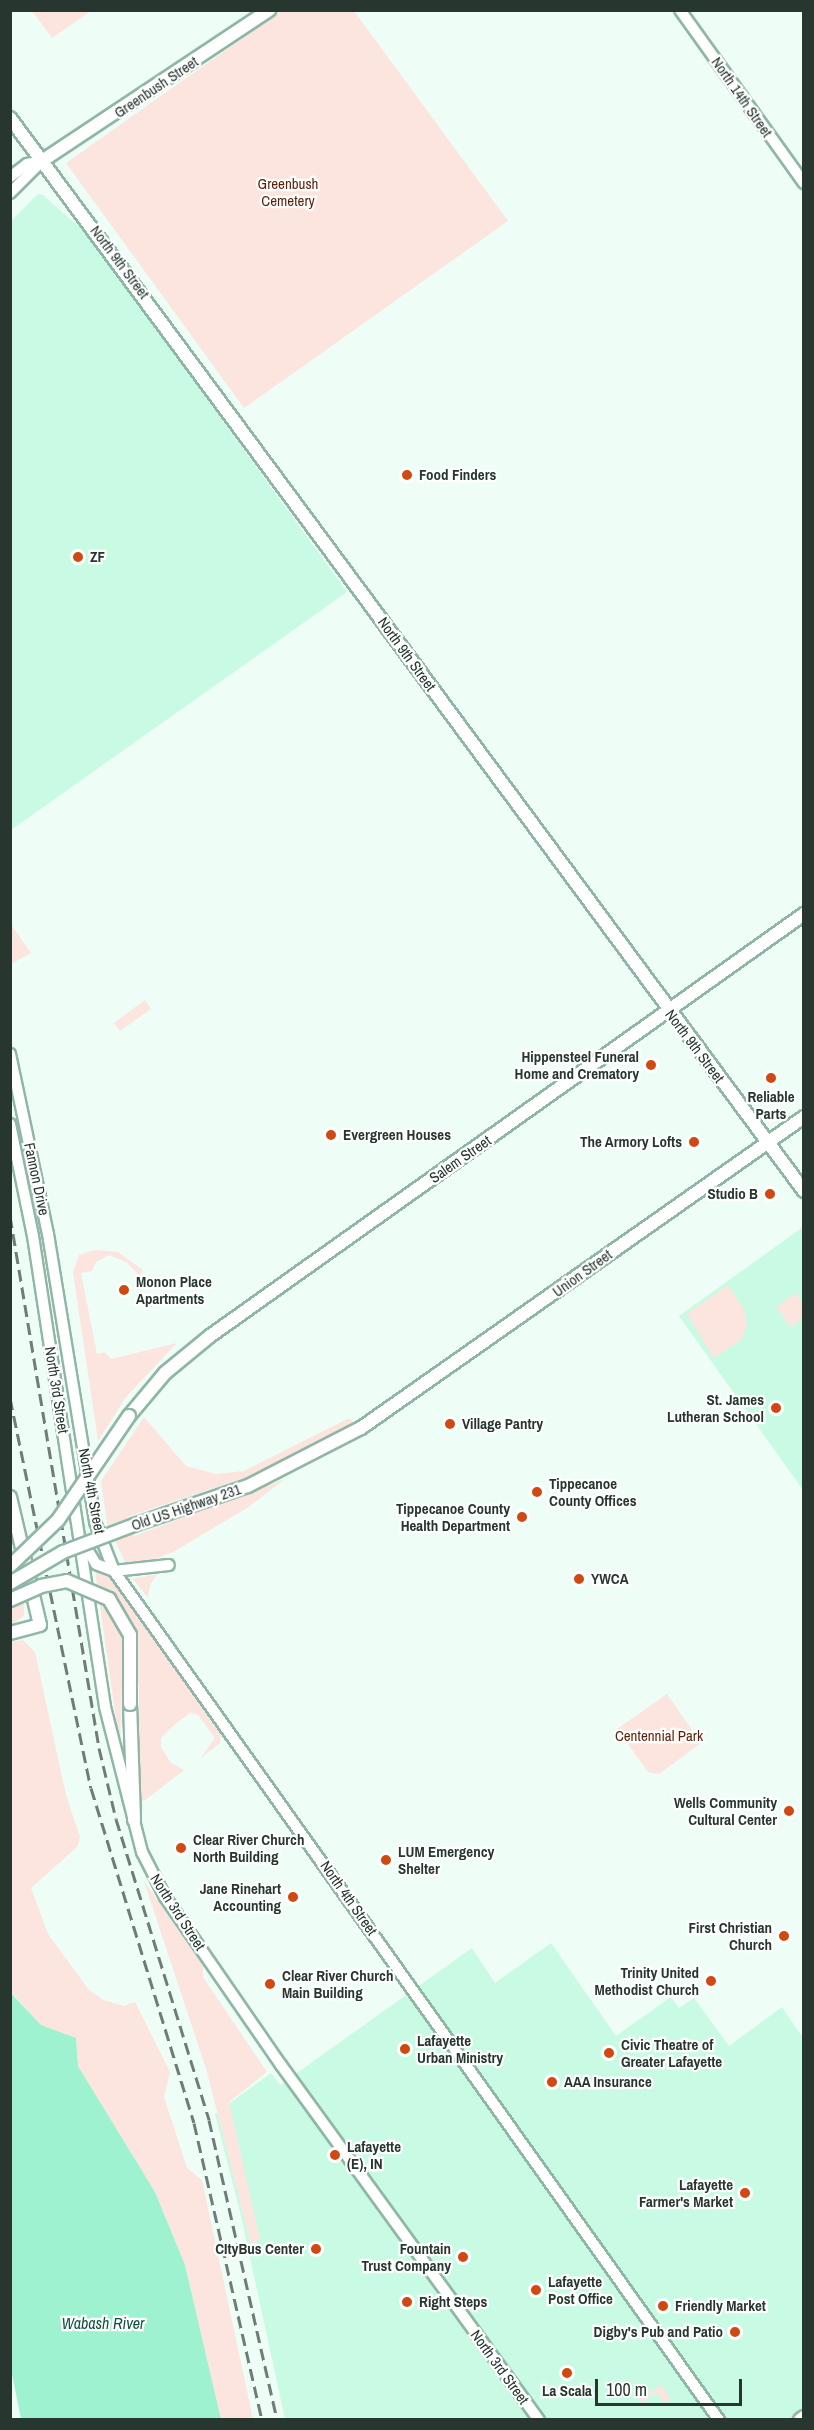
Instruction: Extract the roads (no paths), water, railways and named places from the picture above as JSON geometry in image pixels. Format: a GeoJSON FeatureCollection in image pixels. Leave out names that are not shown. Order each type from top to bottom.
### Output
{"type":"FeatureCollection","features":[{"type":"Feature","properties":{"kind":"main road","name":"Greenbush Street"},"geometry":{"type":"LineString","coordinates":[[42,161],[269,10]]}},
{"type":"Feature","properties":{"kind":"main road","name":"North 9th Street"},"geometry":{"type":"LineString","coordinates":[[10,118],[104,240],[669,1012],[804,1191]]}},
{"type":"Feature","properties":{"kind":"main road","name":"Salem Street"},"geometry":{"type":"LineString","coordinates":[[10,1566],[58,1520],[129,1416],[165,1373],[210,1336],[804,914]]}},
{"type":"Feature","properties":{"kind":"main road","name":"Union Street"},"geometry":{"type":"LineString","coordinates":[[361,1428],[804,1118]]}},
{"type":"Feature","properties":{"kind":"main road","name":"Old US Highway 231"},"geometry":{"type":"LineString","coordinates":[[10,1583],[63,1552],[248,1485],[361,1428]]}},
{"type":"Feature","properties":{"kind":"main road"},"geometry":{"type":"LineString","coordinates":[[10,1497],[12,1515],[40,1625],[10,1633]]}},
{"type":"Feature","properties":{"kind":"main road"},"geometry":{"type":"LineString","coordinates":[[10,1600],[41,1586],[68,1581],[109,1599],[130,1635],[134,1820]]}},
{"type":"Feature","properties":{"kind":"street","name":"North 14th Street"},"geometry":{"type":"LineString","coordinates":[[680,10],[804,183]]}},
{"type":"Feature","properties":{"kind":"street"},"geometry":{"type":"LineString","coordinates":[[10,177],[27,164],[42,161]]}},
{"type":"Feature","properties":{"kind":"street"},"geometry":{"type":"LineString","coordinates":[[10,193],[42,161]]}},
{"type":"Feature","properties":{"kind":"street","name":"Fannon Drive"},"geometry":{"type":"LineString","coordinates":[[10,1054],[48,1234]]}},
{"type":"Feature","properties":{"kind":"street","name":"Fannon Drive"},"geometry":{"type":"LineString","coordinates":[[10,1124],[33,1236]]}},
{"type":"Feature","properties":{"kind":"street","name":"North 4th Street"},"geometry":{"type":"LineString","coordinates":[[48,1234],[95,1522],[114,1571],[719,2420]]}},
{"type":"Feature","properties":{"kind":"street","name":"North 3rd Street"},"geometry":{"type":"LineString","coordinates":[[33,1236],[105,1707],[134,1820],[152,1875],[405,2238],[539,2420]]}},
{"type":"Feature","properties":{"kind":"street"},"geometry":{"type":"LineString","coordinates":[[80,1536],[92,1560],[114,1571],[170,1565]]}},
{"type":"Feature","properties":{"kind":"water","name":"Wabash River"},"geometry":{"type":"Polygon","coordinates":[[[10,1992],[41,2025],[76,2038],[78,2066],[155,2192],[185,2265],[221,2419],[21,2419],[10,2364],[10,1992]]]}},
{"type":"Feature","properties":{"kind":"railway"},"geometry":{"type":"LineString","coordinates":[[10,1216],[99,1748],[116,1819],[209,2120],[277,2420]]}},
{"type":"Feature","properties":{"kind":"railway"},"geometry":{"type":"LineString","coordinates":[[10,1398],[91,1788],[194,2123],[262,2420]]}},
{"type":"Feature","properties":{"kind":"place","name":"Food Finders"},"geometry":{"type":"Point","coordinates":[407,475]}},
{"type":"Feature","properties":{"kind":"place","name":"ZF"},"geometry":{"type":"Point","coordinates":[78,557]}},
{"type":"Feature","properties":{"kind":"place","name":"Hippensteel Funeral Home and Crematory"},"geometry":{"type":"Point","coordinates":[651,1065]}},
{"type":"Feature","properties":{"kind":"place","name":"Reliable Parts"},"geometry":{"type":"Point","coordinates":[771,1078]}},
{"type":"Feature","properties":{"kind":"place","name":"Evergreen Houses"},"geometry":{"type":"Point","coordinates":[331,1135]}},
{"type":"Feature","properties":{"kind":"place","name":"The Armory Lofts"},"geometry":{"type":"Point","coordinates":[694,1142]}},
{"type":"Feature","properties":{"kind":"place","name":"Studio B"},"geometry":{"type":"Point","coordinates":[770,1194]}},
{"type":"Feature","properties":{"kind":"place","name":"Monon Place Apartments"},"geometry":{"type":"Point","coordinates":[124,1290]}},
{"type":"Feature","properties":{"kind":"place","name":"St. James Lutheran School"},"geometry":{"type":"Point","coordinates":[776,1408]}},
{"type":"Feature","properties":{"kind":"place","name":"Village Pantry"},"geometry":{"type":"Point","coordinates":[450,1424]}},
{"type":"Feature","properties":{"kind":"place","name":"Tippecanoe County Offices"},"geometry":{"type":"Point","coordinates":[537,1492]}},
{"type":"Feature","properties":{"kind":"place","name":"Tippecanoe County Health Department"},"geometry":{"type":"Point","coordinates":[522,1517]}},
{"type":"Feature","properties":{"kind":"place","name":"YWCA"},"geometry":{"type":"Point","coordinates":[579,1579]}},
{"type":"Feature","properties":{"kind":"place","name":"Wells Community Cultural Center"},"geometry":{"type":"Point","coordinates":[789,1811]}},
{"type":"Feature","properties":{"kind":"place","name":"Clear River Church North Building"},"geometry":{"type":"Point","coordinates":[181,1848]}},
{"type":"Feature","properties":{"kind":"place","name":"LUM Emergency Shelter"},"geometry":{"type":"Point","coordinates":[386,1860]}},
{"type":"Feature","properties":{"kind":"place","name":"Jane Rinehart Accounting"},"geometry":{"type":"Point","coordinates":[293,1897]}},
{"type":"Feature","properties":{"kind":"place","name":"First Christian Church"},"geometry":{"type":"Point","coordinates":[784,1936]}},
{"type":"Feature","properties":{"kind":"place","name":"Trinity United Methodist Church"},"geometry":{"type":"Point","coordinates":[711,1981]}},
{"type":"Feature","properties":{"kind":"place","name":"Clear River Church Main Building"},"geometry":{"type":"Point","coordinates":[270,1984]}},
{"type":"Feature","properties":{"kind":"place","name":"Lafayette Urban Ministry"},"geometry":{"type":"Point","coordinates":[405,2049]}},
{"type":"Feature","properties":{"kind":"place","name":"Civic Theatre of Greater Lafayette"},"geometry":{"type":"Point","coordinates":[609,2053]}},
{"type":"Feature","properties":{"kind":"place","name":"AAA Insurance"},"geometry":{"type":"Point","coordinates":[552,2082]}},
{"type":"Feature","properties":{"kind":"place","name":"Lafayette (E), IN"},"geometry":{"type":"Point","coordinates":[335,2155]}},
{"type":"Feature","properties":{"kind":"place","name":"Lafayette Farmer's Market"},"geometry":{"type":"Point","coordinates":[745,2193]}},
{"type":"Feature","properties":{"kind":"place","name":"CItyBus Center"},"geometry":{"type":"Point","coordinates":[316,2249]}},
{"type":"Feature","properties":{"kind":"place","name":"Fountain Trust Company"},"geometry":{"type":"Point","coordinates":[463,2257]}},
{"type":"Feature","properties":{"kind":"place","name":"Lafayette Post Office"},"geometry":{"type":"Point","coordinates":[536,2290]}},
{"type":"Feature","properties":{"kind":"place","name":"Right Steps"},"geometry":{"type":"Point","coordinates":[407,2302]}},
{"type":"Feature","properties":{"kind":"place","name":"Friendly Market"},"geometry":{"type":"Point","coordinates":[663,2306]}},
{"type":"Feature","properties":{"kind":"place","name":"Digby's Pub and Patio"},"geometry":{"type":"Point","coordinates":[735,2332]}},
{"type":"Feature","properties":{"kind":"place","name":"La Scala"},"geometry":{"type":"Point","coordinates":[567,2373]}},
{"type":"Feature","properties":{"kind":"park label","name":"Greenbush Cemetery"},"geometry":{"type":"Point","coordinates":[288,192]}},
{"type":"Feature","properties":{"kind":"park label","name":"Centennial Park"},"geometry":{"type":"Point","coordinates":[659,1736]}}]}
